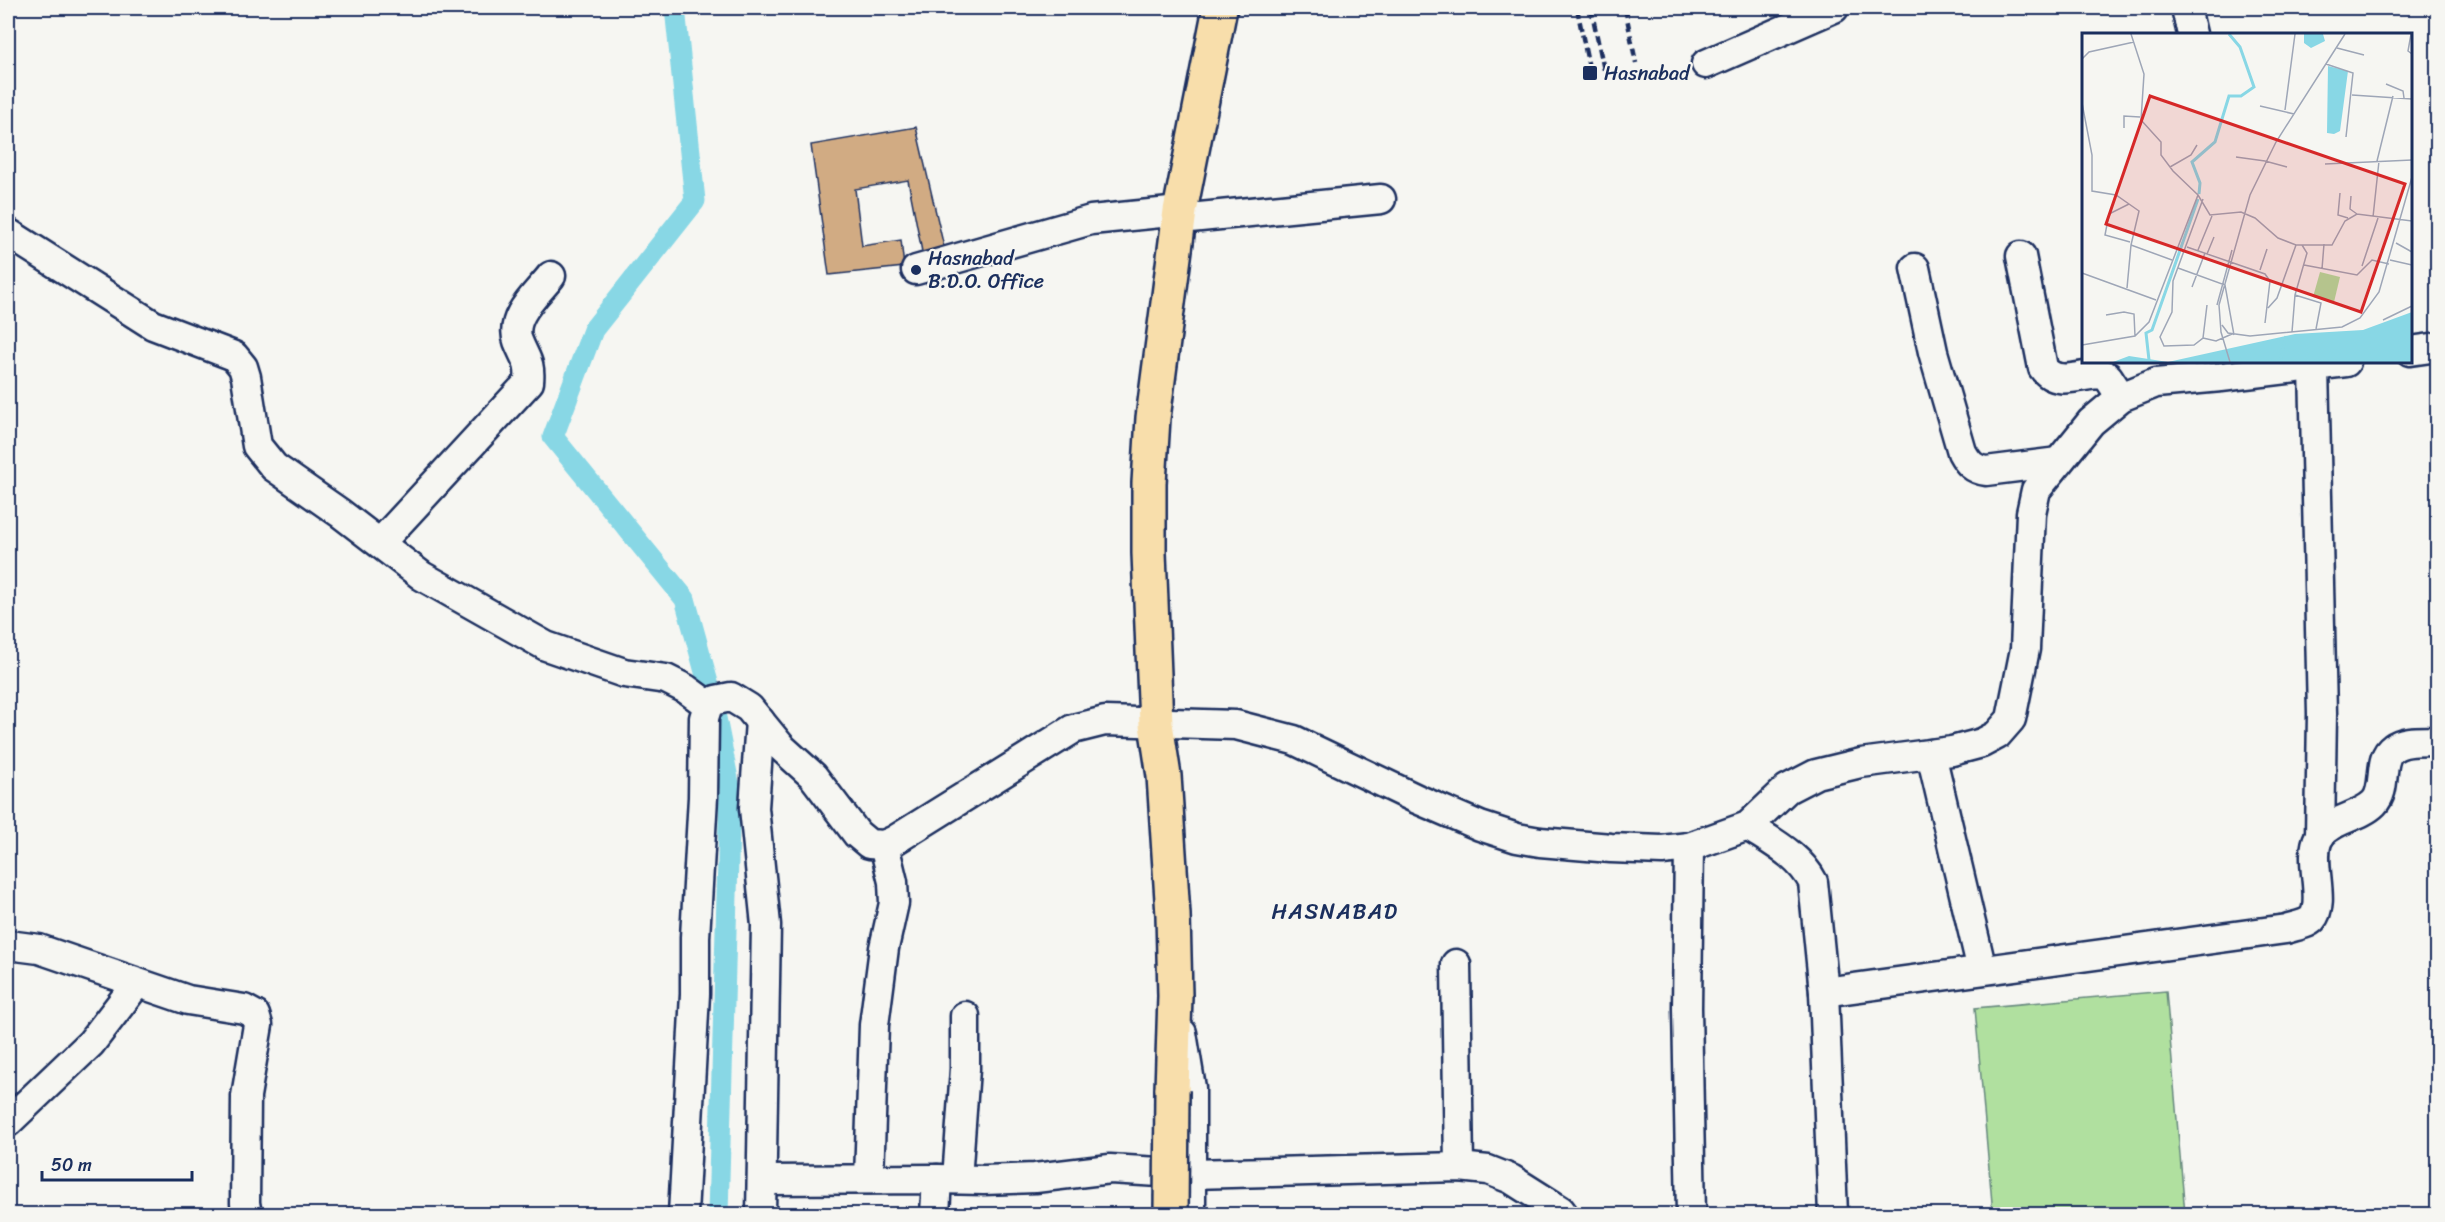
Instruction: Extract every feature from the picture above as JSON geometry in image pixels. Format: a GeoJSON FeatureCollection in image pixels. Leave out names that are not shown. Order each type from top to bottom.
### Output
{"type":"FeatureCollection","features":[{"type":"Feature","properties":{"kind":"main road"},"geometry":{"type":"LineString","coordinates":[[1171,1215],[1175,996],[1169,846],[1164,776],[1156,724],[1149,553],[1149,483],[1153,418],[1180,215],[1220,8]]}},
{"type":"Feature","properties":{"kind":"street"},"geometry":{"type":"LineString","coordinates":[[1706,64],[1834,8]]}},
{"type":"Feature","properties":{"kind":"street"},"geometry":{"type":"LineString","coordinates":[[2186,8],[2192,33]]}},
{"type":"Feature","properties":{"kind":"street"},"geometry":{"type":"LineString","coordinates":[[916,270],[1091,220],[1381,199]]}},
{"type":"Feature","properties":{"kind":"street"},"geometry":{"type":"LineString","coordinates":[[8,233],[153,325],[234,356],[243,367],[246,377],[257,446],[274,467],[340,513],[422,576],[546,646],[624,673],[666,679],[686,689],[708,705]]}},
{"type":"Feature","properties":{"kind":"street"},"geometry":{"type":"LineString","coordinates":[[2021,256],[2043,368],[2048,374],[2059,379],[2103,374],[2108,377],[2121,397]]}},
{"type":"Feature","properties":{"kind":"street"},"geometry":{"type":"LineString","coordinates":[[1915,268],[1938,369],[1967,462],[1977,470],[1986,471],[2058,462]]}},
{"type":"Feature","properties":{"kind":"street"},"geometry":{"type":"LineString","coordinates":[[380,543],[529,382],[530,365],[517,339],[516,324],[521,313],[551,276]]}},
{"type":"Feature","properties":{"kind":"street"},"geometry":{"type":"LineString","coordinates":[[2412,351],[2438,347]]}},
{"type":"Feature","properties":{"kind":"street"},"geometry":{"type":"LineString","coordinates":[[683,1215],[695,994],[695,937],[703,797],[704,718],[708,705],[716,700],[731,697],[749,708],[781,747],[813,776],[857,834],[869,844],[884,845],[895,840],[1073,729],[1105,721],[1236,725],[1283,737],[1417,799],[1480,826],[1517,838],[1611,848],[1662,850],[1689,847],[1748,826],[1787,789],[1816,774],[1861,764],[1952,751],[1982,743],[1997,735],[2010,719],[2025,649],[2032,507],[2036,490],[2091,422],[2121,397],[2156,383],[2267,367],[2314,367],[2340,363]]}},
{"type":"Feature","properties":{"kind":"street"},"geometry":{"type":"LineString","coordinates":[[1824,992],[2286,929],[2304,924],[2312,918],[2317,908],[2315,850],[2319,836],[2322,714],[2314,367]]}},
{"type":"Feature","properties":{"kind":"street"},"geometry":{"type":"LineString","coordinates":[[760,721],[754,808],[766,925],[761,1215]]}},
{"type":"Feature","properties":{"kind":"street"},"geometry":{"type":"LineString","coordinates":[[2319,836],[2330,826],[2355,816],[2374,802],[2382,788],[2385,760],[2389,750],[2401,743],[2438,741]]}},
{"type":"Feature","properties":{"kind":"street"},"geometry":{"type":"LineString","coordinates":[[1931,754],[1982,970]]}},
{"type":"Feature","properties":{"kind":"street"},"geometry":{"type":"LineString","coordinates":[[1748,826],[1805,866],[1813,882],[1824,992],[1833,1215]]}},
{"type":"Feature","properties":{"kind":"street"},"geometry":{"type":"LineString","coordinates":[[869,1179],[874,1025],[884,948],[894,903],[893,882],[884,845]]}},
{"type":"Feature","properties":{"kind":"street"},"geometry":{"type":"LineString","coordinates":[[1689,847],[1687,1008],[1691,1215]]}},
{"type":"Feature","properties":{"kind":"street"},"geometry":{"type":"LineString","coordinates":[[8,945],[39,949],[188,1000],[251,1012],[258,1020],[246,1096],[245,1203],[247,1215]]}},
{"type":"Feature","properties":{"kind":"street"},"geometry":{"type":"LineString","coordinates":[[1456,964],[1459,1167]]}},
{"type":"Feature","properties":{"kind":"street"},"geometry":{"type":"LineString","coordinates":[[8,1122],[91,1043],[137,983]]}},
{"type":"Feature","properties":{"kind":"street"},"geometry":{"type":"LineString","coordinates":[[1157,1215],[1157,1083],[1165,1022],[1175,996]]}},
{"type":"Feature","properties":{"kind":"street"},"geometry":{"type":"LineString","coordinates":[[1175,996],[1187,1053],[1191,1088],[1191,1215]]}},
{"type":"Feature","properties":{"kind":"street"},"geometry":{"type":"LineString","coordinates":[[935,1215],[947,1179],[965,1069],[964,1016]]}},
{"type":"Feature","properties":{"kind":"street"},"geometry":{"type":"LineString","coordinates":[[763,1180],[1035,1178],[1110,1169],[1192,1174],[1459,1167],[1488,1170],[1511,1179],[1560,1210],[1563,1215]]}},
{"type":"Feature","properties":{"kind":"green space"},"geometry":{"type":"Polygon","coordinates":[[[2166,991],[2185,1214],[1993,1214],[1975,1008],[2166,991]]]}},
{"type":"Feature","properties":{"kind":"building"},"geometry":{"type":"Polygon","coordinates":[[[916,127],[947,260],[924,262],[908,180],[855,189],[862,246],[901,240],[904,267],[829,275],[811,145],[916,127]]]}},
{"type":"Feature","properties":{"kind":"waterway"},"geometry":{"type":"LineString","coordinates":[[675,8],[695,201],[593,330],[553,437],[685,599],[710,690]]}},
{"type":"Feature","properties":{"kind":"waterway"},"geometry":{"type":"LineString","coordinates":[[716,718],[730,789],[718,1214]]}},
{"type":"Feature","properties":{"kind":"railway"},"geometry":{"type":"LineString","coordinates":[[1577,8],[1590,73]]}},
{"type":"Feature","properties":{"kind":"railway"},"geometry":{"type":"LineString","coordinates":[[1591,8],[1604,70]]}},
{"type":"Feature","properties":{"kind":"railway"},"geometry":{"type":"LineString","coordinates":[[1625,8],[1636,63]]}},
{"type":"Feature","properties":{"kind":"place","name":"Hasnabad"},"geometry":{"type":"Point","coordinates":[1590,73]}},
{"type":"Feature","properties":{"kind":"place","name":"Hasnabad B.D.O. Office"},"geometry":{"type":"Point","coordinates":[916,270]}},
{"type":"Feature","properties":{"kind":"district","name":"HASNABAD"},"geometry":{"type":"Point","coordinates":[1335,911]}}]}
